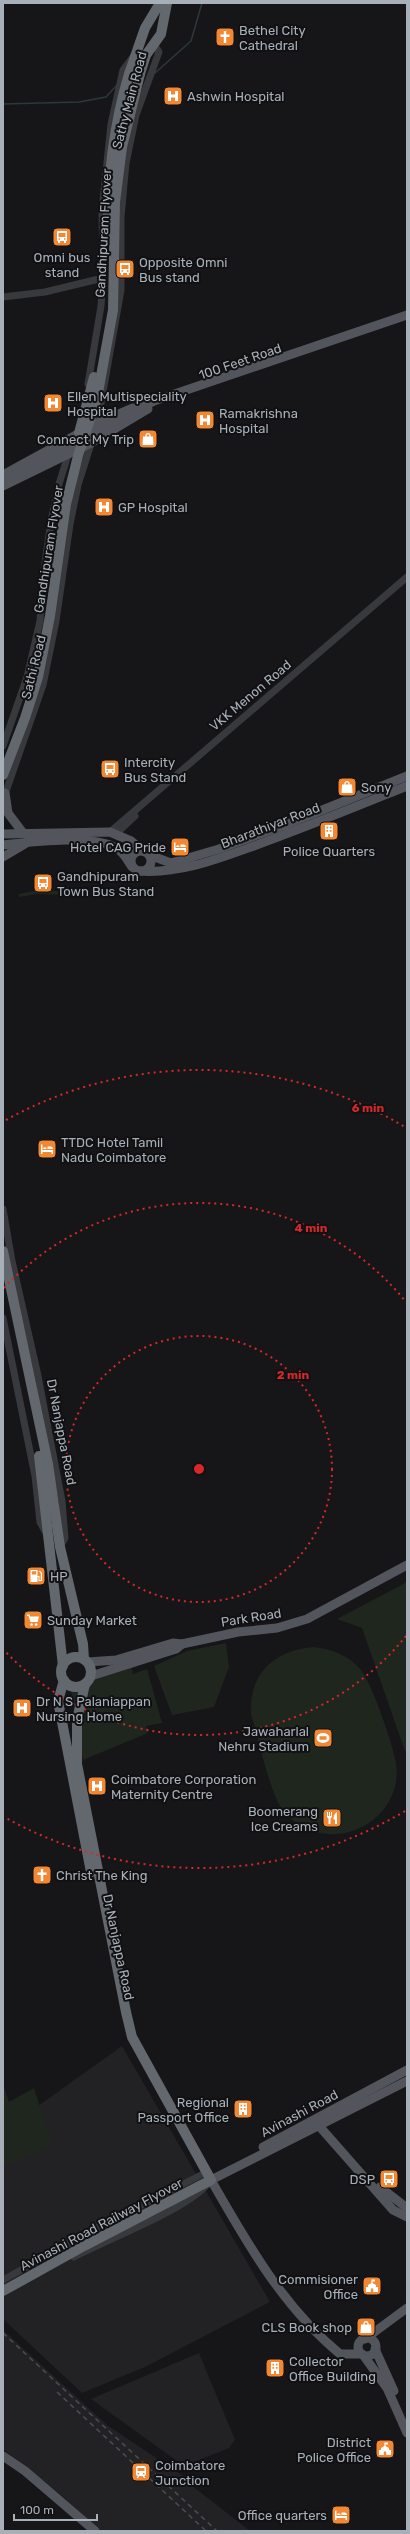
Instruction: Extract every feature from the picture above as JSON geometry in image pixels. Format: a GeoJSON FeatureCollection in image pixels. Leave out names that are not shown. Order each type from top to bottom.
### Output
{"type":"FeatureCollection","features":[{"type":"Feature","properties":{"kind":"highway","name":"Sathy Main Road"},"geometry":{"type":"LineString","coordinates":[[132,58],[160,3]]}},
{"type":"Feature","properties":{"kind":"highway","name":"Sathy Main Road"},"geometry":{"type":"LineString","coordinates":[[155,42],[163,29],[168,3]]}},
{"type":"Feature","properties":{"kind":"highway"},"geometry":{"type":"LineString","coordinates":[[149,23],[157,23],[163,29]]}},
{"type":"Feature","properties":{"kind":"highway"},"geometry":{"type":"LineString","coordinates":[[142,36],[155,42]]}},
{"type":"Feature","properties":{"kind":"highway","name":"Gandhipuram Flyover"},"geometry":{"type":"LineString","coordinates":[[3,775],[25,718],[38,677],[50,616],[66,504],[78,456],[97,398],[113,310],[115,202],[122,147],[145,74],[146,55],[155,42]]}},
{"type":"Feature","properties":{"kind":"highway","name":"Gandhipuram Flyover"},"geometry":{"type":"LineString","coordinates":[[3,757],[32,676],[44,616],[59,504],[90,398],[97,364],[109,289],[107,225],[110,169],[120,103],[126,75],[132,58]]}},
{"type":"Feature","properties":{"kind":"highway"},"geometry":{"type":"LineString","coordinates":[[3,1251],[48,1464],[52,1517],[48,1537],[64,1680],[76,1687],[88,1680],[86,1661],[70,1659],[63,1666]]}},
{"type":"Feature","properties":{"kind":"highway"},"geometry":{"type":"LineString","coordinates":[[3,1285],[52,1517],[60,1547]]}},
{"type":"Feature","properties":{"kind":"highway","name":"Dr Nanjappa Road"},"geometry":{"type":"LineString","coordinates":[[60,1547],[86,1661]]}},
{"type":"Feature","properties":{"kind":"highway","name":"Dr Nanjappa Road"},"geometry":{"type":"LineString","coordinates":[[64,1680],[58,1701],[77,1782],[115,1994],[127,2040],[206,2176]]}},
{"type":"Feature","properties":{"kind":"highway","name":"Dr Nanjappa Road"},"geometry":{"type":"LineString","coordinates":[[77,1782],[75,1739],[76,1720],[88,1680]]}},
{"type":"Feature","properties":{"kind":"highway","name":"Avinashi Road Railway Flyover"},"geometry":{"type":"LineString","coordinates":[[3,2291],[193,2186],[206,2176]]}},
{"type":"Feature","properties":{"kind":"highway","name":"Avinashi Road Railway Flyover"},"geometry":{"type":"LineString","coordinates":[[3,2285],[68,2248],[193,2186]]}},
{"type":"Feature","properties":{"kind":"main road","name":"100 Feet Road"},"geometry":{"type":"LineString","coordinates":[[3,475],[98,423],[170,392],[407,315]]}},
{"type":"Feature","properties":{"kind":"main road","name":"100 Feet Road"},"geometry":{"type":"LineString","coordinates":[[3,486],[91,443],[169,398],[407,315]]}},
{"type":"Feature","properties":{"kind":"main road"},"geometry":{"type":"LineString","coordinates":[[3,481],[154,401],[407,315]]}},
{"type":"Feature","properties":{"kind":"main road","name":"Bharathiyar Road"},"geometry":{"type":"LineString","coordinates":[[113,833],[146,853],[171,863],[219,849],[285,825],[407,776]]}},
{"type":"Feature","properties":{"kind":"main road","name":"Bharathiyar Road"},"geometry":{"type":"LineString","coordinates":[[135,869],[174,870],[221,858],[288,834],[407,786]]}},
{"type":"Feature","properties":{"kind":"main road"},"geometry":{"type":"LineString","coordinates":[[4,796],[8,813],[22,833]]}},
{"type":"Feature","properties":{"kind":"main road"},"geometry":{"type":"LineString","coordinates":[[3,834],[113,833]]}},
{"type":"Feature","properties":{"kind":"main road"},"geometry":{"type":"LineString","coordinates":[[3,845],[96,841],[116,848],[135,869]]}},
{"type":"Feature","properties":{"kind":"main road"},"geometry":{"type":"LineString","coordinates":[[3,857],[28,843]]}},
{"type":"Feature","properties":{"kind":"main road"},"geometry":{"type":"LineString","coordinates":[[146,853],[150,867],[135,869],[132,856],[146,853]]}},
{"type":"Feature","properties":{"kind":"main road","name":"Park Road"},"geometry":{"type":"LineString","coordinates":[[86,1661],[116,1660],[173,1643],[182,1644],[238,1632],[277,1628],[307,1619],[407,1565]]}},
{"type":"Feature","properties":{"kind":"main road"},"geometry":{"type":"LineString","coordinates":[[88,1680],[176,1650],[182,1644]]}},
{"type":"Feature","properties":{"kind":"main road","name":"Avinashi Road"},"geometry":{"type":"LineString","coordinates":[[321,2121],[407,2070]]}},
{"type":"Feature","properties":{"kind":"main road","name":"Avinashi Road"},"geometry":{"type":"LineString","coordinates":[[206,2176],[407,2081]]}},
{"type":"Feature","properties":{"kind":"main road"},"geometry":{"type":"LineString","coordinates":[[321,2121],[387,2194],[407,2208]]}},
{"type":"Feature","properties":{"kind":"main road"},"geometry":{"type":"LineString","coordinates":[[321,2121],[393,2210],[407,2217]]}},
{"type":"Feature","properties":{"kind":"main road"},"geometry":{"type":"LineString","coordinates":[[206,2176],[263,2268],[296,2310],[340,2354],[373,2354],[380,2336],[392,2325],[407,2315]]}},
{"type":"Feature","properties":{"kind":"main road"},"geometry":{"type":"LineString","coordinates":[[93,2238],[101,2233]]}},
{"type":"Feature","properties":{"kind":"main road"},"geometry":{"type":"LineString","coordinates":[[340,2354],[362,2341],[407,2308]]}},
{"type":"Feature","properties":{"kind":"main road"},"geometry":{"type":"LineString","coordinates":[[362,2341],[373,2341],[407,2420]]}},
{"type":"Feature","properties":{"kind":"main road"},"geometry":{"type":"LineString","coordinates":[[362,2341],[359,2350],[386,2388],[407,2433]]}},
{"type":"Feature","properties":{"kind":"main road"},"geometry":{"type":"LineString","coordinates":[[3,2456],[25,2471],[95,2531]]}},
{"type":"Feature","properties":{"kind":"street","name":"Sathy Main Road"},"geometry":{"type":"LineString","coordinates":[[91,443],[98,423],[121,290],[121,217],[126,163],[136,115],[148,83],[145,74]]}},
{"type":"Feature","properties":{"kind":"street","name":"Sathy Main Road"},"geometry":{"type":"LineString","coordinates":[[3,746],[27,677],[40,621],[44,570],[51,521],[68,454],[75,435],[93,356],[103,278],[102,210],[111,124],[117,97],[126,75]]}},
{"type":"Feature","properties":{"kind":"street"},"geometry":{"type":"LineString","coordinates":[[3,297],[45,292],[103,278]]}},
{"type":"Feature","properties":{"kind":"street","name":"Sathi Road"},"geometry":{"type":"LineString","coordinates":[[4,796],[43,685],[56,621],[70,524],[78,485],[91,443]]}},
{"type":"Feature","properties":{"kind":"street","name":"VKK Menon Road"},"geometry":{"type":"LineString","coordinates":[[113,833],[407,577]]}},
{"type":"Feature","properties":{"kind":"street","name":"VKK Menon Road"},"geometry":{"type":"LineString","coordinates":[[113,833],[407,584]]}},
{"type":"Feature","properties":{"kind":"street","name":"Dr Nanjappa Road"},"geometry":{"type":"LineString","coordinates":[[3,1209],[12,1261],[37,1371],[62,1501],[65,1538],[60,1547]]}},
{"type":"Feature","properties":{"kind":"street"},"geometry":{"type":"LineString","coordinates":[[3,1318],[35,1476],[40,1522],[48,1537]]}},
{"type":"Feature","properties":{"kind":"street"},"geometry":{"type":"LineString","coordinates":[[3,2280],[98,2227],[206,2176]]}},
{"type":"Feature","properties":{"kind":"street"},"geometry":{"type":"LineString","coordinates":[[3,2297],[75,2256],[161,2214],[200,2192],[206,2176]]}},
{"type":"Feature","properties":{"kind":"shaded area"},"geometry":{"type":"Polygon","coordinates":[[[38,890],[72,892],[72,895],[37,894],[19,897],[19,894],[38,890]]]}},
{"type":"Feature","properties":{"kind":"shaded area"},"geometry":{"type":"Polygon","coordinates":[[[407,1582],[407,1750],[405,1751],[362,1628],[337,1619],[407,1582]]]}},
{"type":"Feature","properties":{"kind":"shaded area"},"geometry":{"type":"Polygon","coordinates":[[[226,1643],[229,1667],[214,1707],[172,1715],[154,1666],[187,1651],[226,1643]]]}},
{"type":"Feature","properties":{"kind":"shaded area","name":"Jawaharlal Nehru Stadium"},"geometry":{"type":"Polygon","coordinates":[[[313,1647],[333,1651],[351,1660],[361,1670],[382,1715],[396,1763],[395,1787],[383,1810],[366,1825],[341,1834],[319,1833],[308,1829],[289,1817],[282,1808],[276,1798],[269,1778],[251,1714],[251,1700],[254,1687],[259,1676],[267,1667],[276,1659],[287,1653],[313,1647]]]}},
{"type":"Feature","properties":{"kind":"shaded area"},"geometry":{"type":"Polygon","coordinates":[[[131,1666],[133,1674],[147,1669],[162,1723],[146,1726],[148,1733],[83,1760],[71,1689],[81,1682],[131,1666]]]}},
{"type":"Feature","properties":{"kind":"shaded area"},"geometry":{"type":"Polygon","coordinates":[[[122,2046],[270,2302],[145,2367],[82,2393],[3,2319],[3,2131],[122,2046]]]}},
{"type":"Feature","properties":{"kind":"shaded area"},"geometry":{"type":"Polygon","coordinates":[[[3,2084],[9,2102],[34,2088],[52,2145],[3,2167],[3,2084]]]}},
{"type":"Feature","properties":{"kind":"shaded area"},"geometry":{"type":"Polygon","coordinates":[[[3,2330],[107,2425],[192,2482],[191,2485],[250,2531],[101,2531],[62,2496],[3,2449],[3,2330]]]}},
{"type":"Feature","properties":{"kind":"shaded area"},"geometry":{"type":"Polygon","coordinates":[[[199,2353],[235,2440],[229,2448],[184,2466],[91,2399],[199,2353]]]}},
{"type":"Feature","properties":{"kind":"waterway"},"geometry":{"type":"LineString","coordinates":[[155,73],[191,41],[202,3]]}},
{"type":"Feature","properties":{"kind":"waterway"},"geometry":{"type":"LineString","coordinates":[[3,104],[79,102],[106,97],[116,86]]}},
{"type":"Feature","properties":{"kind":"railway"},"geometry":{"type":"LineString","coordinates":[[3,2333],[217,2531]]}},
{"type":"Feature","properties":{"kind":"railway"},"geometry":{"type":"LineString","coordinates":[[57,2392],[206,2531]]}},
{"type":"Feature","properties":{"kind":"place","name":"Bethel City Cathedral"},"geometry":{"type":"Point","coordinates":[225,37]}},
{"type":"Feature","properties":{"kind":"place","name":"Ashwin Hospital"},"geometry":{"type":"Point","coordinates":[173,96]}},
{"type":"Feature","properties":{"kind":"place","name":"Omni bus stand"},"geometry":{"type":"Point","coordinates":[62,237]}},
{"type":"Feature","properties":{"kind":"place","name":"Opposite Omni Bus stand"},"geometry":{"type":"Point","coordinates":[125,269]}},
{"type":"Feature","properties":{"kind":"place","name":"Ellen Multispeciality Hospital"},"geometry":{"type":"Point","coordinates":[53,403]}},
{"type":"Feature","properties":{"kind":"place","name":"Ramakrishna Hospital"},"geometry":{"type":"Point","coordinates":[205,420]}},
{"type":"Feature","properties":{"kind":"place","name":"Connect My Trip"},"geometry":{"type":"Point","coordinates":[148,439]}},
{"type":"Feature","properties":{"kind":"place","name":"GP Hospital"},"geometry":{"type":"Point","coordinates":[104,507]}},
{"type":"Feature","properties":{"kind":"place","name":"Intercity Bus Stand"},"geometry":{"type":"Point","coordinates":[110,769]}},
{"type":"Feature","properties":{"kind":"place","name":"Sony"},"geometry":{"type":"Point","coordinates":[347,787]}},
{"type":"Feature","properties":{"kind":"place","name":"Police Quarters"},"geometry":{"type":"Point","coordinates":[329,831]}},
{"type":"Feature","properties":{"kind":"place","name":"Hotel CAG Pride"},"geometry":{"type":"Point","coordinates":[180,847]}},
{"type":"Feature","properties":{"kind":"place","name":"Gandhipuram Town Bus Stand"},"geometry":{"type":"Point","coordinates":[43,883]}},
{"type":"Feature","properties":{"kind":"place","name":"TTDC Hotel Tamil Nadu Coimbatore"},"geometry":{"type":"Point","coordinates":[47,1149]}},
{"type":"Feature","properties":{"kind":"place","name":"HP"},"geometry":{"type":"Point","coordinates":[36,1576]}},
{"type":"Feature","properties":{"kind":"place","name":"Sunday Market"},"geometry":{"type":"Point","coordinates":[33,1620]}},
{"type":"Feature","properties":{"kind":"place","name":"Dr N S Palaniappan Nursing Home"},"geometry":{"type":"Point","coordinates":[22,1708]}},
{"type":"Feature","properties":{"kind":"place","name":"Jawaharlal Nehru Stadium"},"geometry":{"type":"Point","coordinates":[323,1738]}},
{"type":"Feature","properties":{"kind":"place","name":"Coimbatore Corporation Maternity Centre"},"geometry":{"type":"Point","coordinates":[97,1786]}},
{"type":"Feature","properties":{"kind":"place","name":"Boomerang Ice Creams"},"geometry":{"type":"Point","coordinates":[332,1818]}},
{"type":"Feature","properties":{"kind":"place","name":"Christ The King"},"geometry":{"type":"Point","coordinates":[42,1875]}},
{"type":"Feature","properties":{"kind":"place","name":"Regional Passport Office"},"geometry":{"type":"Point","coordinates":[243,2109]}},
{"type":"Feature","properties":{"kind":"place","name":"DSP"},"geometry":{"type":"Point","coordinates":[389,2179]}},
{"type":"Feature","properties":{"kind":"place","name":"Commisioner Office"},"geometry":{"type":"Point","coordinates":[372,2286]}},
{"type":"Feature","properties":{"kind":"place","name":"CLS Book shop"},"geometry":{"type":"Point","coordinates":[366,2327]}},
{"type":"Feature","properties":{"kind":"place","name":"Collector Office Building"},"geometry":{"type":"Point","coordinates":[275,2368]}},
{"type":"Feature","properties":{"kind":"place","name":"District Police Office"},"geometry":{"type":"Point","coordinates":[385,2449]}},
{"type":"Feature","properties":{"kind":"place","name":"Coimbatore Junction"},"geometry":{"type":"Point","coordinates":[141,2472]}},
{"type":"Feature","properties":{"kind":"place","name":"Office quarters"},"geometry":{"type":"Point","coordinates":[341,2515]}}]}
